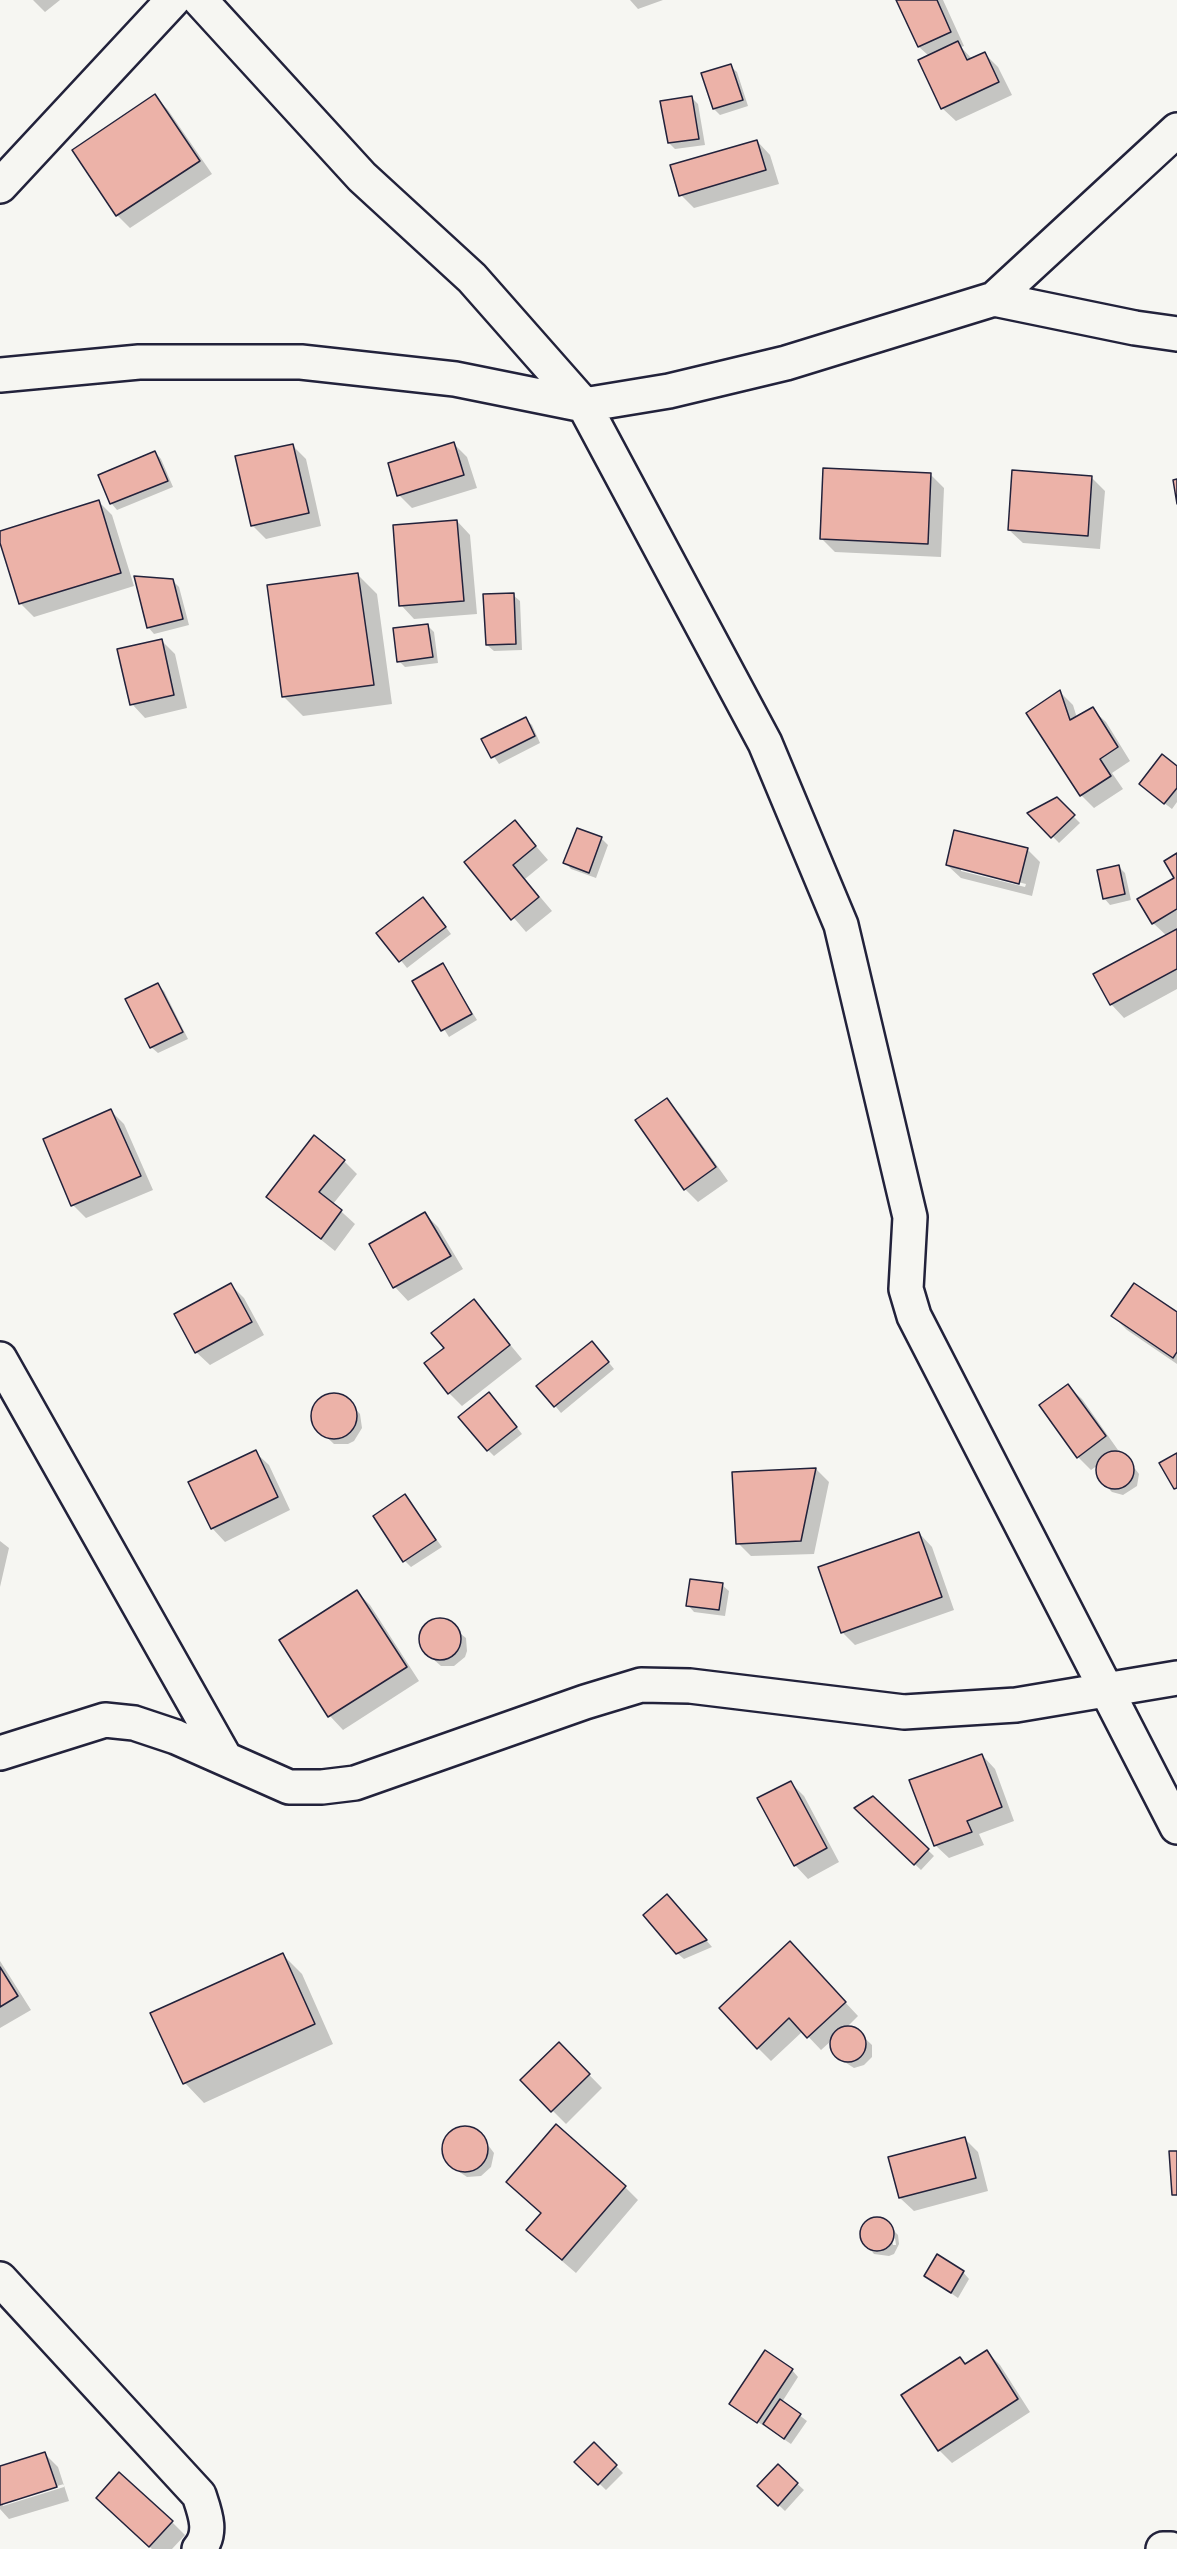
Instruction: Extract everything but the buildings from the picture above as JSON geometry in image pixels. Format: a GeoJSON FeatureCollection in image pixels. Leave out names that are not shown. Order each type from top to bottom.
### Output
{"type":"FeatureCollection","features":[{"type":"Feature","properties":{"kind":"street"},"geometry":{"type":"LineString","coordinates":[[0,186],[173,0]]}},
{"type":"Feature","properties":{"kind":"street"},"geometry":{"type":"LineString","coordinates":[[200,0],[362,177],[472,278],[584,405],[765,743],[841,925],[910,1217],[906,1289],[914,1316],[1177,1827]]}},
{"type":"Feature","properties":{"kind":"street"},"geometry":{"type":"LineString","coordinates":[[0,375],[139,362],[301,362],[455,379],[584,405],[669,391],[786,363],[994,299],[1177,130]]}},
{"type":"Feature","properties":{"kind":"street"},"geometry":{"type":"LineString","coordinates":[[994,299],[1135,328],[1177,334]]}},
{"type":"Feature","properties":{"kind":"street"},"geometry":{"type":"LineString","coordinates":[[0,1359],[224,1756]]}},
{"type":"Feature","properties":{"kind":"street"},"geometry":{"type":"LineString","coordinates":[[0,1753],[105,1720],[134,1723],[224,1756],[289,1786],[322,1787],[355,1783],[585,1702],[641,1685],[690,1686],[904,1712],[1016,1705],[1177,1678]]}},
{"type":"Feature","properties":{"kind":"street"},"geometry":{"type":"LineString","coordinates":[[0,2279],[199,2495],[207,2519],[205,2542],[199,2549]]}},
{"type":"Feature","properties":{"kind":"street"},"geometry":{"type":"LineString","coordinates":[[1162,2549],[1171,2549]]}}]}
